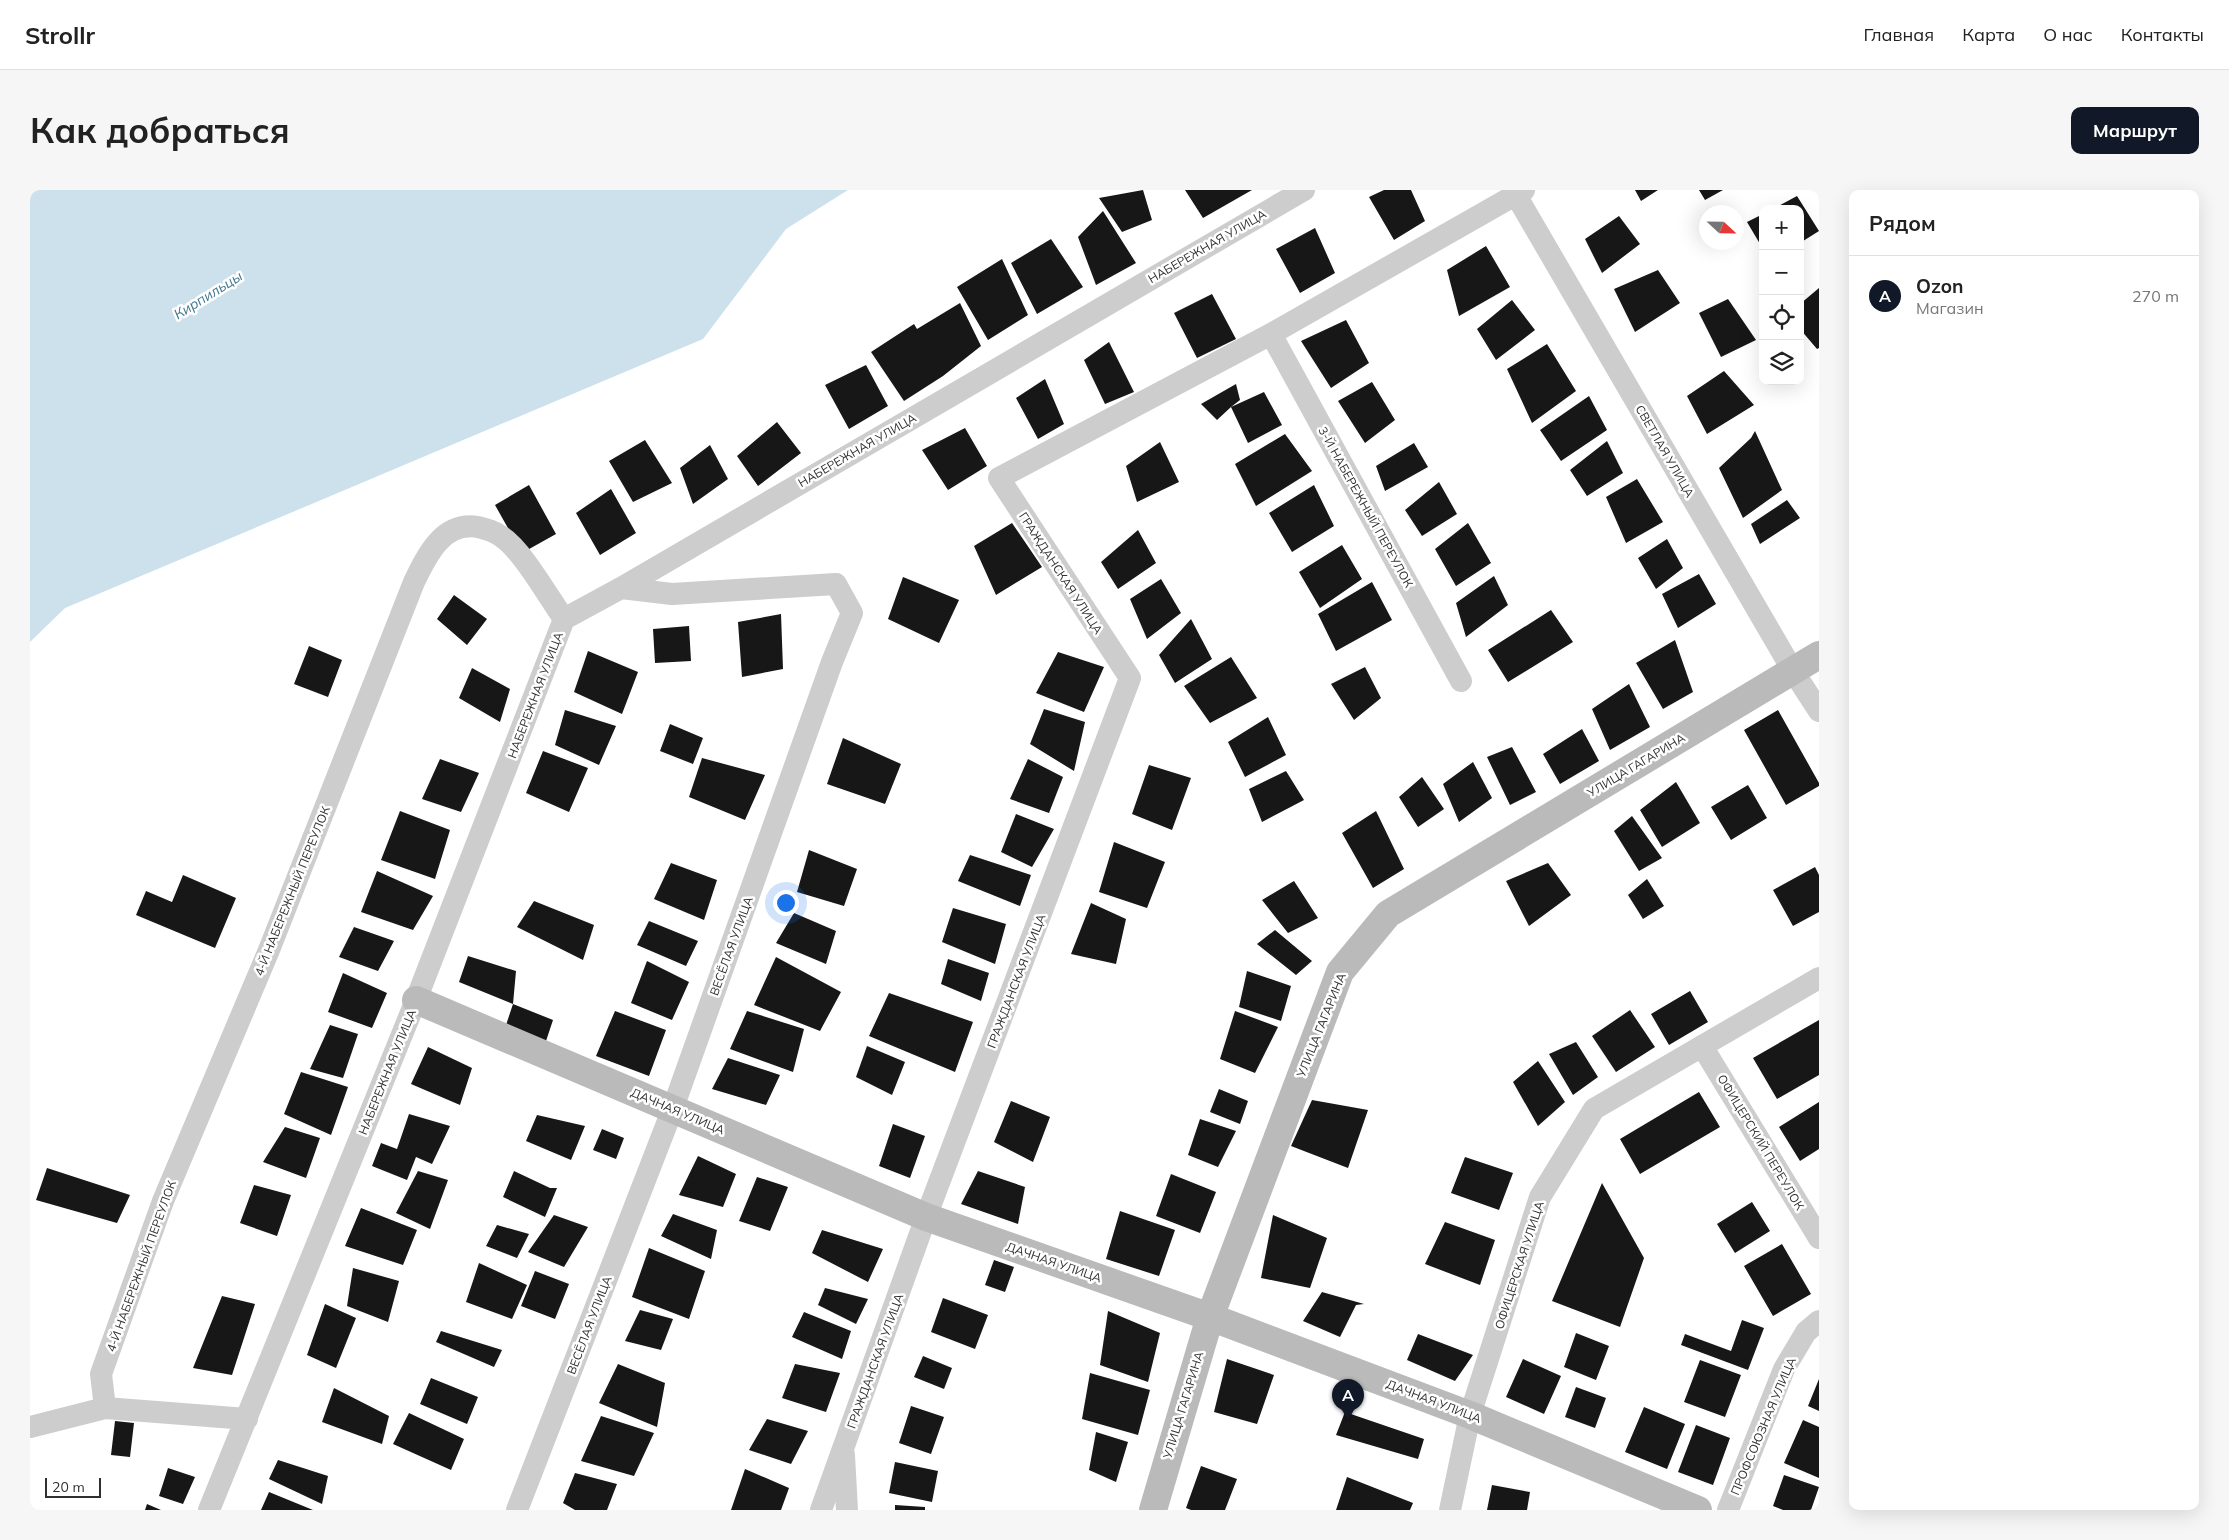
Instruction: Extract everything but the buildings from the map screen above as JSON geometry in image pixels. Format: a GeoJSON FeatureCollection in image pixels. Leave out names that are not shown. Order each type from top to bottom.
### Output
{"type":"FeatureCollection","features":[{"type":"Feature","properties":{"kind":"main road","name":"УЛИЦА ГАГАРИНА"},"geometry":{"type":"LineString","coordinates":[[1153,1510],[1210,1317],[1340,972],[1388,914],[1819,655]]}},
{"type":"Feature","properties":{"kind":"main road","name":"ДАЧНАЯ УЛИЦА"},"geometry":{"type":"LineString","coordinates":[[416,1000],[926,1217],[1210,1317],[1470,1415],[1698,1510]]}},
{"type":"Feature","properties":{"kind":"street","name":"НАБЕРЕЖНАЯ УЛИЦА"},"geometry":{"type":"LineString","coordinates":[[209,1510],[416,1000],[564,619],[621,588],[1304,190]]}},
{"type":"Feature","properties":{"kind":"street"},"geometry":{"type":"LineString","coordinates":[[1271,334],[1518,192]]}},
{"type":"Feature","properties":{"kind":"street","name":"СВЕТЛАЯ УЛИЦА"},"geometry":{"type":"LineString","coordinates":[[1518,192],[1793,671],[1819,711]]}},
{"type":"Feature","properties":{"kind":"street","name":"ГРАЖДАНСКАЯ УЛИЦА"},"geometry":{"type":"LineString","coordinates":[[821,1510],[926,1217],[1130,678],[999,478],[1271,334]]}},
{"type":"Feature","properties":{"kind":"street","name":"3-Й НАБЕРЕЖНЫЙ ПЕРЕУЛОК"},"geometry":{"type":"LineString","coordinates":[[1271,334],[1461,681]]}},
{"type":"Feature","properties":{"kind":"street","name":"4-Й НАБЕРЕЖНЫЙ ПЕРЕУЛОК"},"geometry":{"type":"LineString","coordinates":[[105,1408],[101,1374],[163,1201],[269,950],[414,582],[426,556],[443,535],[466,525],[488,529],[502,536],[514,548],[564,619]]}},
{"type":"Feature","properties":{"kind":"street","name":"ВЕСЁЛАЯ УЛИЦА"},"geometry":{"type":"LineString","coordinates":[[517,1510],[673,1108],[832,662],[852,613],[836,584],[672,594],[621,588]]}},
{"type":"Feature","properties":{"kind":"street","name":"ОФИЦЕРСКАЯ УЛИЦА"},"geometry":{"type":"LineString","coordinates":[[1450,1510],[1470,1415],[1540,1197],[1594,1108],[1819,978]]}},
{"type":"Feature","properties":{"kind":"street","name":"ОФИЦЕРСКИЙ ПЕРЕУЛОК"},"geometry":{"type":"LineString","coordinates":[[1702,1046],[1819,1238]]}},
{"type":"Feature","properties":{"kind":"street","name":"ПРОФСОЮЗНАЯ УЛИЦА"},"geometry":{"type":"LineString","coordinates":[[1728,1510],[1784,1369],[1806,1332],[1819,1321]]}},
{"type":"Feature","properties":{"kind":"street"},"geometry":{"type":"LineString","coordinates":[[30,1427],[105,1408],[247,1419]]}},
{"type":"Feature","properties":{"kind":"street"},"geometry":{"type":"LineString","coordinates":[[844,1447],[846,1510]]}},
{"type":"Feature","properties":{"kind":"water","name":"Кирпильцы"},"geometry":{"type":"Polygon","coordinates":[[[30,190],[848,190],[786,229],[703,339],[65,608],[30,642],[30,190]]]}},
{"type":"Feature","properties":{"kind":"place","name":"Ozon"},"geometry":{"type":"Point","coordinates":[1348,1420]}}]}
